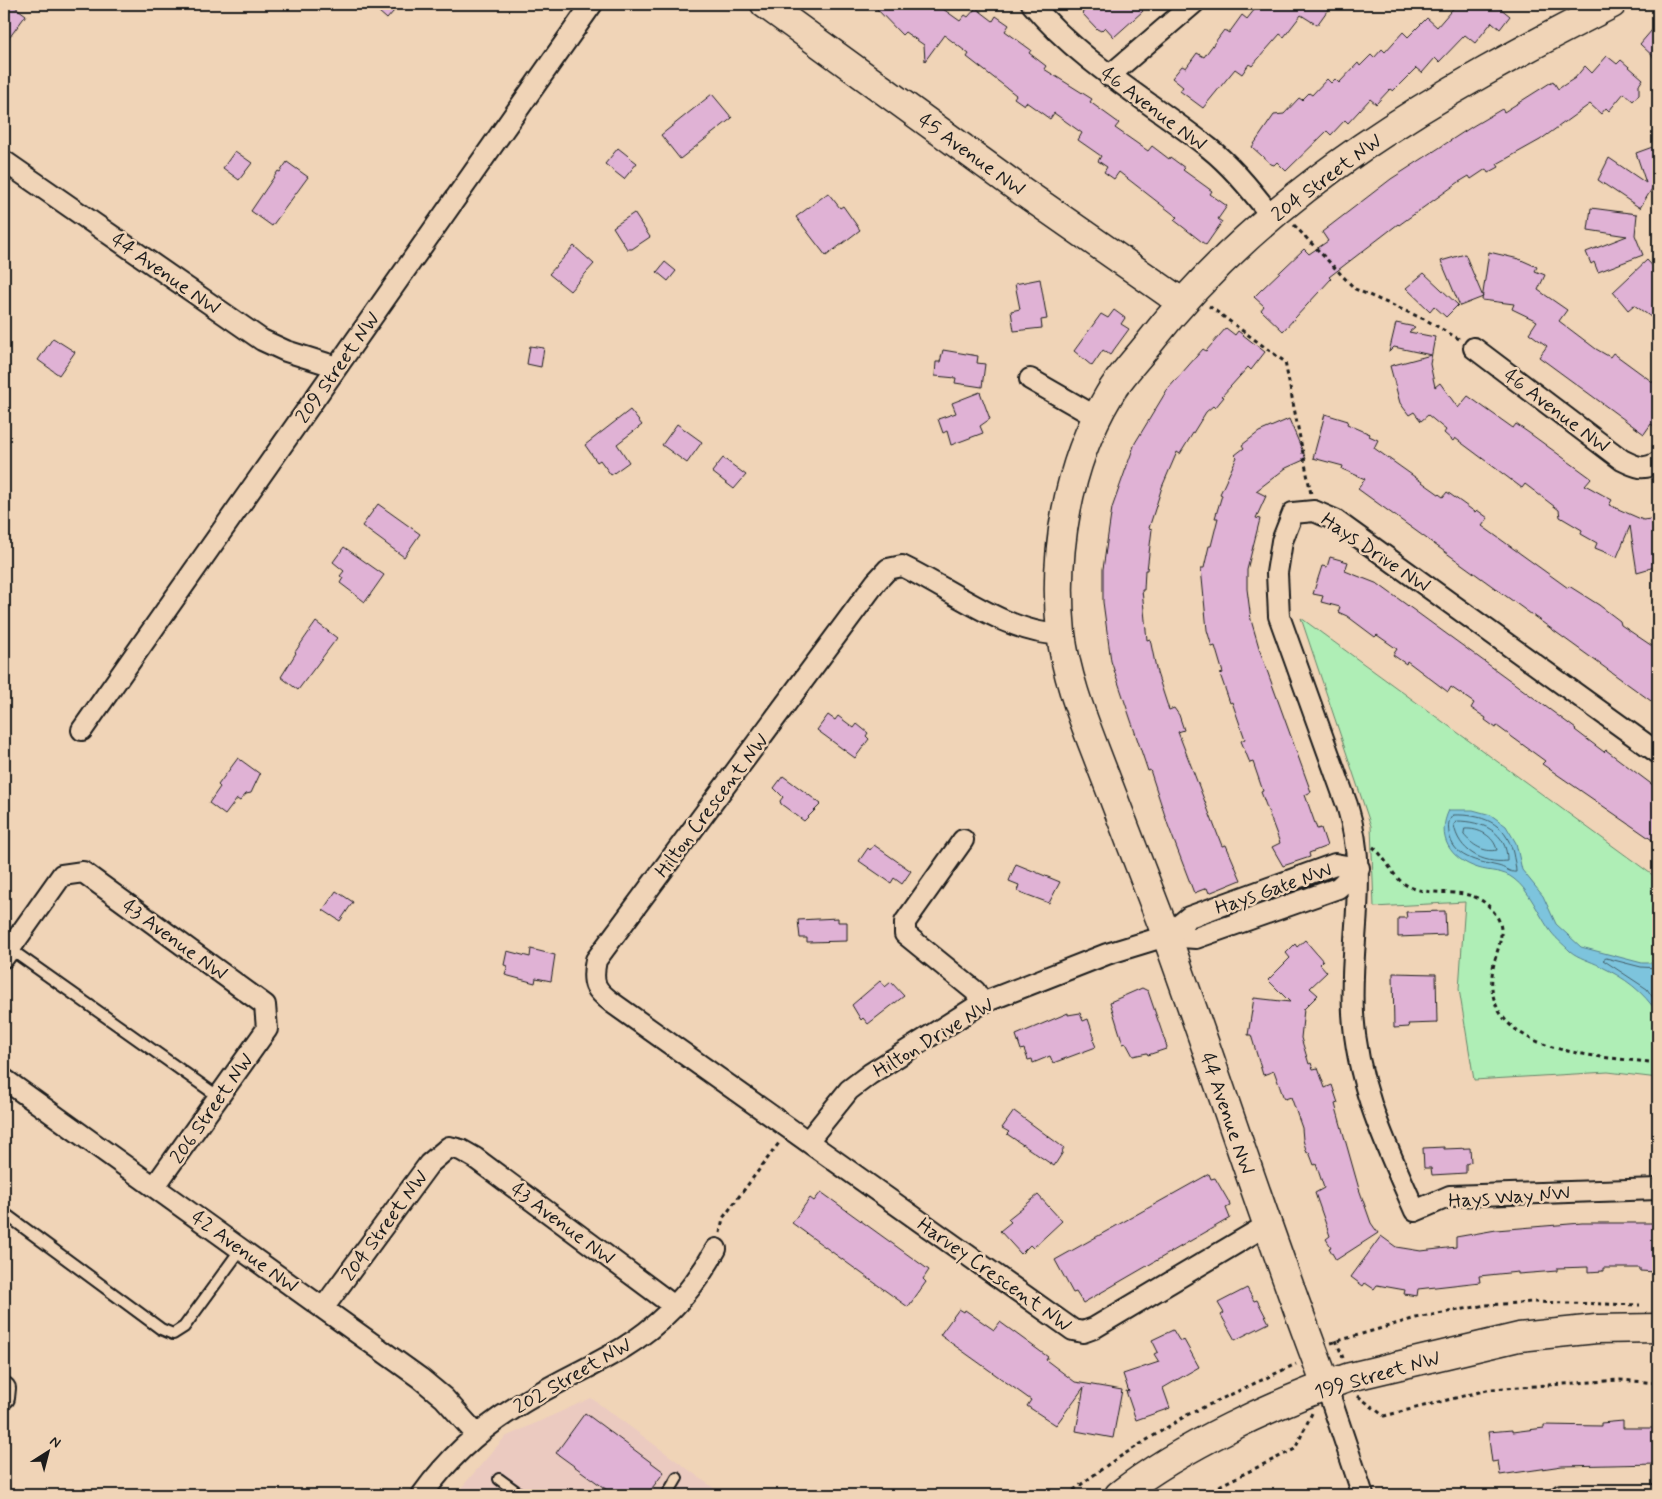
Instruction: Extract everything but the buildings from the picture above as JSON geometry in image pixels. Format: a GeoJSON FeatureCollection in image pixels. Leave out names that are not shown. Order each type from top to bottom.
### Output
{"type":"FeatureCollection","features":[{"type":"Feature","properties":{"kind":"street","name":"209 Street NW"},"geometry":{"type":"LineString","coordinates":[[82,730],[592,4]]}},
{"type":"Feature","properties":{"kind":"street","name":"45 Avenue NW"},"geometry":{"type":"LineString","coordinates":[[764,4],[1181,302]]}},
{"type":"Feature","properties":{"kind":"street","name":"46 Avenue NW"},"geometry":{"type":"LineString","coordinates":[[1032,4],[1109,76],[1210,149],[1253,192],[1277,211]]}},
{"type":"Feature","properties":{"kind":"street"},"geometry":{"type":"LineString","coordinates":[[1109,76],[1193,4]]}},
{"type":"Feature","properties":{"kind":"street","name":"204 Street NW"},"geometry":{"type":"LineString","coordinates":[[1088,731],[1066,667],[1058,594],[1062,537],[1071,488],[1087,439],[1110,394],[1181,302],[1277,211],[1357,150],[1482,71],[1612,4]]}},
{"type":"Feature","properties":{"kind":"street","name":"44 Avenue NW"},"geometry":{"type":"LineString","coordinates":[[4,161],[262,340],[286,351],[337,367]]}},
{"type":"Feature","properties":{"kind":"street","name":"46 Avenue NW"},"geometry":{"type":"LineString","coordinates":[[1474,348],[1622,460],[1650,465]]}},
{"type":"Feature","properties":{"kind":"street"},"geometry":{"type":"LineString","coordinates":[[1030,379],[1098,418]]}},
{"type":"Feature","properties":{"kind":"street","name":"Hays Drive NW"},"geometry":{"type":"LineString","coordinates":[[1359,868],[1356,843],[1347,805],[1280,616],[1276,573],[1282,541],[1293,513],[1314,511],[1335,520],[1658,753]]}},
{"type":"Feature","properties":{"kind":"street","name":"Hilton Crescent NW"},"geometry":{"type":"LineString","coordinates":[[808,1141],[600,994],[594,983],[596,960],[876,582],[888,569],[902,566],[974,607],[1019,625],[1053,634],[1061,634]]}},
{"type":"Feature","properties":{"kind":"street","name":"44 Avenue NW"},"geometry":{"type":"LineString","coordinates":[[1088,731],[1166,936],[1267,1225],[1327,1386],[1363,1495]]}},
{"type":"Feature","properties":{"kind":"street"},"geometry":{"type":"LineString","coordinates":[[963,840],[905,922],[906,934],[975,991],[982,1003]]}},
{"type":"Feature","properties":{"kind":"street","name":"Hays Gate NW"},"geometry":{"type":"LineString","coordinates":[[1166,936],[1190,917],[1335,864],[1359,868]]}},
{"type":"Feature","properties":{"kind":"street","name":"Hays Way NW"},"geometry":{"type":"LineString","coordinates":[[1359,868],[1360,893],[1352,990],[1355,1040],[1374,1117],[1415,1211],[1450,1196],[1658,1190]]}},
{"type":"Feature","properties":{"kind":"street","name":"43 Avenue NW"},"geometry":{"type":"LineString","coordinates":[[7,953],[62,875],[83,872],[265,1005],[267,1029]]}},
{"type":"Feature","properties":{"kind":"street","name":"Hilton Drive NW"},"geometry":{"type":"LineString","coordinates":[[808,1141],[834,1108],[863,1079],[894,1057],[982,1003],[1107,954],[1166,936]]}},
{"type":"Feature","properties":{"kind":"street","name":"206 Street NW"},"geometry":{"type":"LineString","coordinates":[[155,1186],[267,1029]]}},
{"type":"Feature","properties":{"kind":"street","name":"42 Avenue NW"},"geometry":{"type":"LineString","coordinates":[[4,1079],[324,1307],[434,1389],[477,1435]]}},
{"type":"Feature","properties":{"kind":"street","name":"Harvey Crescent NW"},"geometry":{"type":"LineString","coordinates":[[808,1141],[1073,1330],[1083,1332],[1104,1322],[1267,1225]]}},
{"type":"Feature","properties":{"kind":"street","name":"204 Street NW"},"geometry":{"type":"LineString","coordinates":[[324,1307],[429,1164],[449,1147]]}},
{"type":"Feature","properties":{"kind":"street","name":"43 Avenue NW"},"geometry":{"type":"LineString","coordinates":[[449,1147],[461,1150],[475,1158],[674,1306]]}},
{"type":"Feature","properties":{"kind":"street","name":"202 Street NW"},"geometry":{"type":"LineString","coordinates":[[422,1495],[434,1479],[477,1435],[526,1400],[624,1347],[674,1306],[698,1281],[716,1249]]}},
{"type":"Feature","properties":{"kind":"street","name":"199 Street NW"},"geometry":{"type":"LineString","coordinates":[[1119,1495],[1193,1448],[1227,1430],[1327,1386],[1519,1337],[1596,1329],[1654,1317]]}},
{"type":"Feature","properties":{"kind":"street"},"geometry":{"type":"LineString","coordinates":[[1561,1495],[1658,1495]]}},
{"type":"Feature","properties":{"kind":"lane"},"geometry":{"type":"LineString","coordinates":[[7,953],[218,1097]]}},
{"type":"Feature","properties":{"kind":"lane"},"geometry":{"type":"LineString","coordinates":[[4,1213],[161,1329],[173,1334],[184,1327],[242,1249]]}},
{"type":"Feature","properties":{"kind":"lane"},"geometry":{"type":"LineString","coordinates":[[666,1495],[677,1478]]}},
{"type":"Feature","properties":{"kind":"lane"},"geometry":{"type":"LineString","coordinates":[[499,1479],[521,1495]]}},
{"type":"Feature","properties":{"kind":"path"},"geometry":{"type":"LineString","coordinates":[[1277,211],[1355,289],[1426,320],[1474,348]]}},
{"type":"Feature","properties":{"kind":"path"},"geometry":{"type":"LineString","coordinates":[[1209,306],[1285,362],[1314,511]]}},
{"type":"Feature","properties":{"kind":"path"},"geometry":{"type":"LineString","coordinates":[[1356,843],[1364,842],[1375,848],[1396,876],[1407,886],[1424,891],[1465,893],[1483,901],[1492,909],[1497,916],[1502,935],[1493,974],[1495,997],[1505,1019],[1523,1036],[1550,1047],[1570,1052],[1658,1063]]}},
{"type":"Feature","properties":{"kind":"path"},"geometry":{"type":"LineString","coordinates":[[716,1249],[723,1218],[790,1128]]}},
{"type":"Feature","properties":{"kind":"path"},"geometry":{"type":"LineString","coordinates":[[1206,1495],[1221,1485],[1295,1449],[1327,1386],[1336,1340],[1416,1318],[1486,1305],[1532,1302],[1654,1317]]}},
{"type":"Feature","properties":{"kind":"path"},"geometry":{"type":"LineString","coordinates":[[1068,1495],[1110,1463],[1187,1415],[1228,1394],[1293,1365],[1327,1386],[1357,1395],[1384,1416],[1491,1389],[1620,1380],[1658,1383]]}},
{"type":"Feature","properties":{"kind":"shaded area"},"geometry":{"type":"Polygon","coordinates":[[[591,1398],[723,1495],[455,1495],[505,1437],[591,1398]]]}},
{"type":"Feature","properties":{"kind":"green space"},"geometry":{"type":"Polygon","coordinates":[[[1301,618],[1658,879],[1658,1078],[1608,1072],[1474,1080],[1459,989],[1465,902],[1374,907],[1371,826],[1301,618]]]}},
{"type":"Feature","properties":{"kind":"water"},"geometry":{"type":"Polygon","coordinates":[[[1449,810],[1473,810],[1491,815],[1506,826],[1516,843],[1522,870],[1543,896],[1556,924],[1581,947],[1642,963],[1658,963],[1658,1014],[1646,998],[1625,980],[1577,956],[1556,938],[1529,895],[1514,879],[1505,874],[1468,864],[1453,853],[1445,838],[1444,829],[1449,810]]]}}]}
